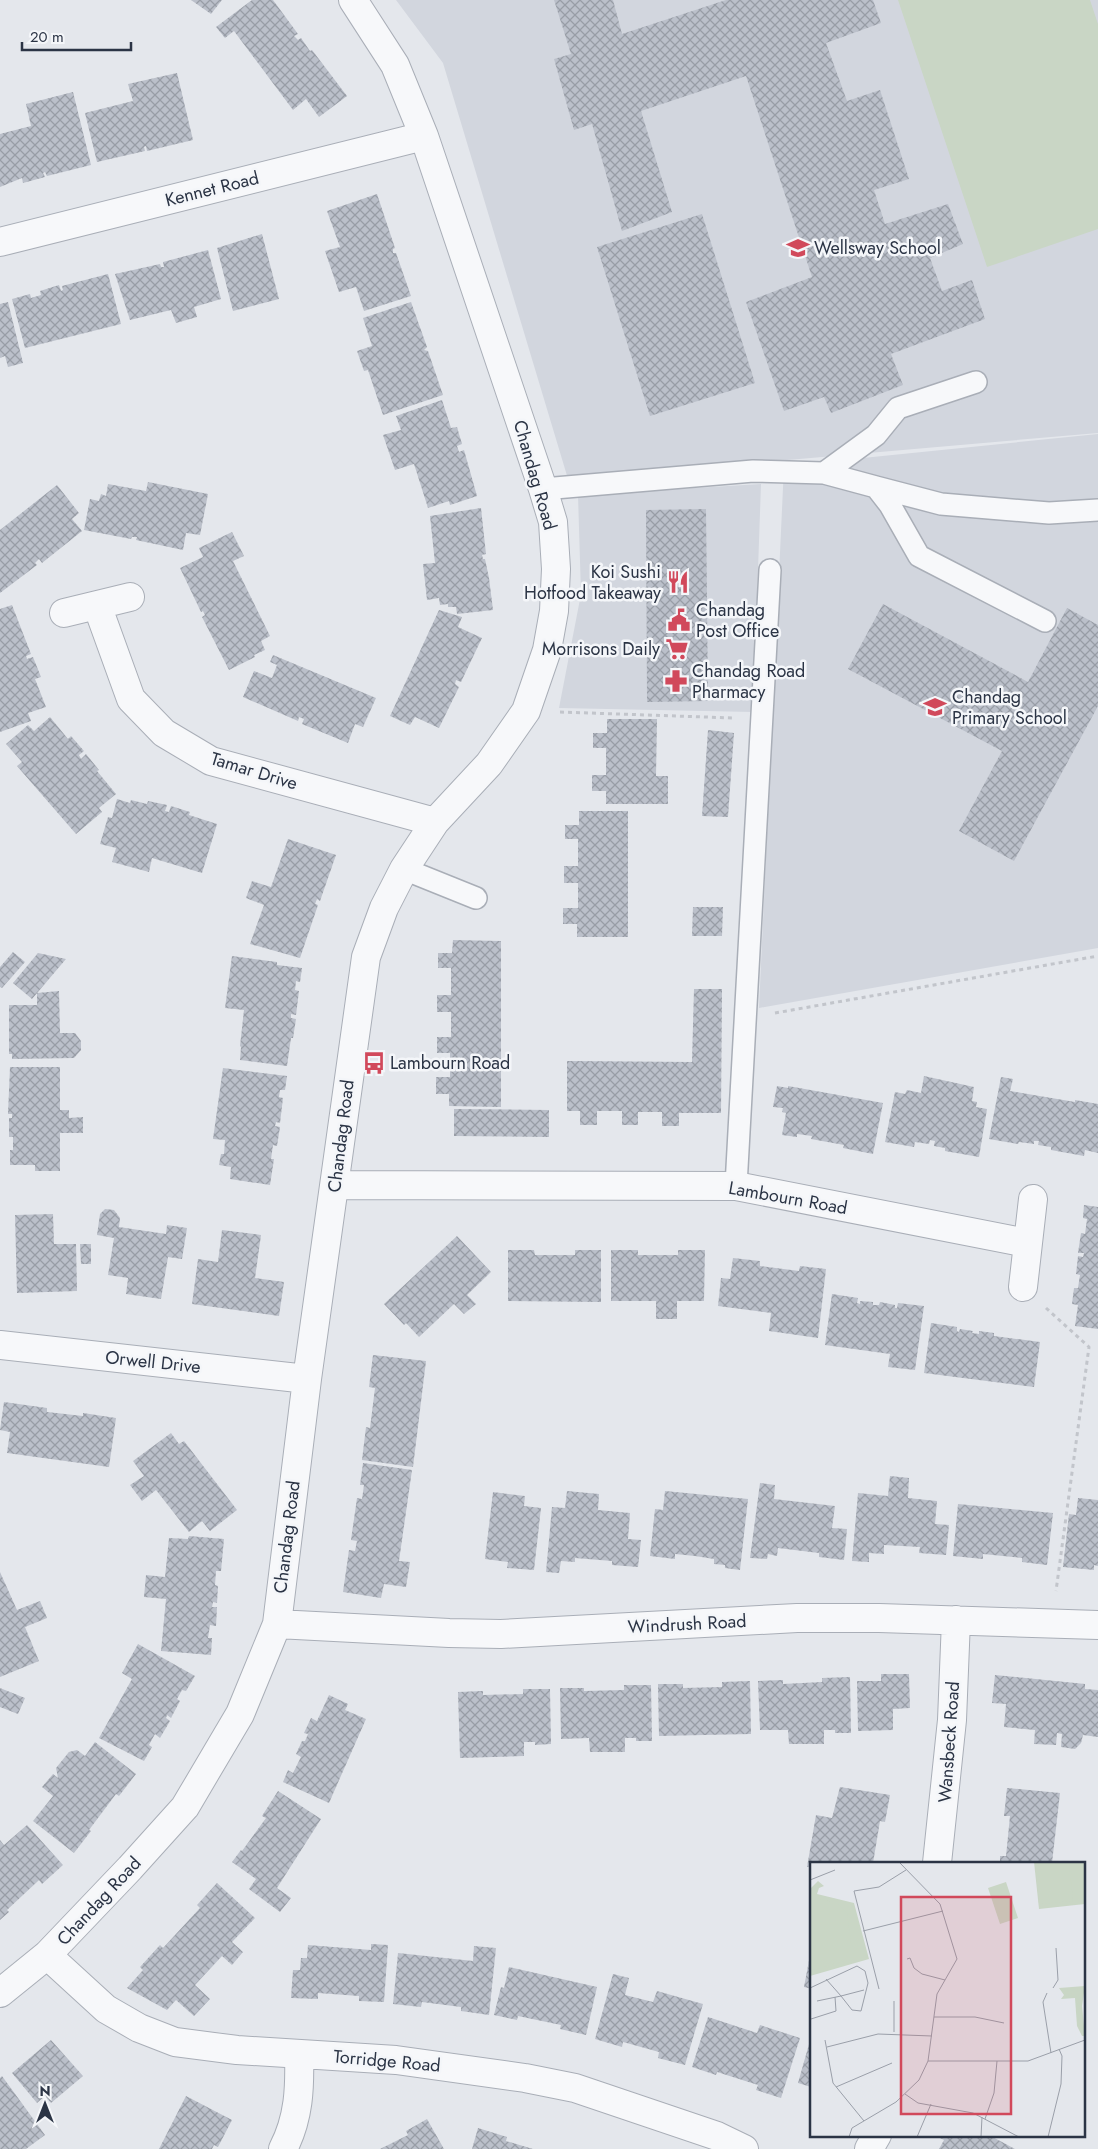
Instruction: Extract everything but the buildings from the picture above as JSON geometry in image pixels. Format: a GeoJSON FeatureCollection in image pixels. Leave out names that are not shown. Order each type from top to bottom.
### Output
{"type":"FeatureCollection","features":[{"type":"Feature","properties":{"kind":"street","name":"Chandag Road"},"geometry":{"type":"LineString","coordinates":[[0,1993],[47,1955],[130,1868],[184,1807],[240,1714],[277,1624],[307,1379],[335,1185],[357,1007],[366,958],[384,908],[404,869],[436,822],[488,764],[526,711],[546,650],[554,611],[556,569],[553,522],[543,489],[424,136],[394,65],[353,0]]}},
{"type":"Feature","properties":{"kind":"street","name":"Kennet Road"},"geometry":{"type":"LineString","coordinates":[[0,242],[424,136]]}},
{"type":"Feature","properties":{"kind":"street"},"geometry":{"type":"LineString","coordinates":[[64,613],[130,597]]}},
{"type":"Feature","properties":{"kind":"street","name":"Tamar Drive"},"geometry":{"type":"LineString","coordinates":[[97,605],[131,699],[164,733],[211,761],[436,822]]}},
{"type":"Feature","properties":{"kind":"street","name":"Lambourn Road"},"geometry":{"type":"LineString","coordinates":[[335,1185],[736,1186],[1027,1243]]}},
{"type":"Feature","properties":{"kind":"street"},"geometry":{"type":"LineString","coordinates":[[1023,1287],[1033,1199]]}},
{"type":"Feature","properties":{"kind":"street","name":"Orwell Drive"},"geometry":{"type":"LineString","coordinates":[[0,1345],[307,1379]]}},
{"type":"Feature","properties":{"kind":"street","name":"Windrush Road"},"geometry":{"type":"LineString","coordinates":[[277,1624],[501,1634],[798,1618],[879,1618],[1098,1625]]}},
{"type":"Feature","properties":{"kind":"street","name":"Wansbeck Road"},"geometry":{"type":"LineString","coordinates":[[937,1862],[952,1720],[956,1620]]}},
{"type":"Feature","properties":{"kind":"street","name":"Torridge Road"},"geometry":{"type":"LineString","coordinates":[[47,1955],[106,2009],[139,2028],[176,2042],[237,2050],[396,2060],[525,2078],[575,2088],[718,2136],[744,2149]]}},
{"type":"Feature","properties":{"kind":"street"},"geometry":{"type":"LineString","coordinates":[[282,2149],[296,2117],[300,2091],[299,2054]]}},
{"type":"Feature","properties":{"kind":"street"},"geometry":{"type":"LineString","coordinates":[[869,2149],[876,2136]]}},
{"type":"Feature","properties":{"kind":"lane"},"geometry":{"type":"LineString","coordinates":[[824,473],[876,435],[898,408],[976,382]]}},
{"type":"Feature","properties":{"kind":"lane"},"geometry":{"type":"LineString","coordinates":[[543,489],[753,471],[824,473],[941,504],[1049,513],[1098,510]]}},
{"type":"Feature","properties":{"kind":"lane"},"geometry":{"type":"LineString","coordinates":[[876,487],[890,505],[919,556],[1045,620]]}},
{"type":"Feature","properties":{"kind":"lane"},"geometry":{"type":"LineString","coordinates":[[736,1186],[770,570]]}},
{"type":"Feature","properties":{"kind":"lane"},"geometry":{"type":"LineString","coordinates":[[404,869],[476,898]]}},
{"type":"Feature","properties":{"kind":"path"},"geometry":{"type":"LineString","coordinates":[[526,711],[762,719]]}},
{"type":"Feature","properties":{"kind":"path"},"geometry":{"type":"LineString","coordinates":[[745,1019],[1098,956]]}},
{"type":"Feature","properties":{"kind":"path"},"geometry":{"type":"LineString","coordinates":[[1023,1287],[1089,1347],[1052,1624]]}},
{"type":"Feature","properties":{"kind":"shaded area","name":"Wellsway School"},"geometry":{"type":"Polygon","coordinates":[[[396,0],[1098,0],[1098,433],[568,479],[443,63],[396,0]]]}},
{"type":"Feature","properties":{"kind":"shaded area","name":"Chandag Primary School"},"geometry":{"type":"Polygon","coordinates":[[[1098,434],[1098,948],[759,1008],[784,466],[1098,434]]]}},
{"type":"Feature","properties":{"kind":"shaded area"},"geometry":{"type":"Polygon","coordinates":[[[761,484],[753,712],[559,708],[581,594],[578,495],[761,484]]]}},
{"type":"Feature","properties":{"kind":"green space"},"geometry":{"type":"Polygon","coordinates":[[[898,0],[1090,0],[1098,24],[1098,229],[987,267],[898,0]]]}},
{"type":"Feature","properties":{"kind":"place","name":"Wellsway School"},"geometry":{"type":"Point","coordinates":[798,248]}},
{"type":"Feature","properties":{"kind":"place","name":"Koi Sushi Hotfood Takeaway"},"geometry":{"type":"Point","coordinates":[678,582]}},
{"type":"Feature","properties":{"kind":"place","name":"Chandag Post Office"},"geometry":{"type":"Point","coordinates":[679,620]}},
{"type":"Feature","properties":{"kind":"place","name":"Morrisons Daily"},"geometry":{"type":"Point","coordinates":[677,649]}},
{"type":"Feature","properties":{"kind":"place","name":"Chandag Road Pharmacy"},"geometry":{"type":"Point","coordinates":[676,681]}},
{"type":"Feature","properties":{"kind":"place","name":"Chandag Primary School"},"geometry":{"type":"Point","coordinates":[935,707]}},
{"type":"Feature","properties":{"kind":"place","name":"Lambourn Road"},"geometry":{"type":"Point","coordinates":[374,1063]}}]}
